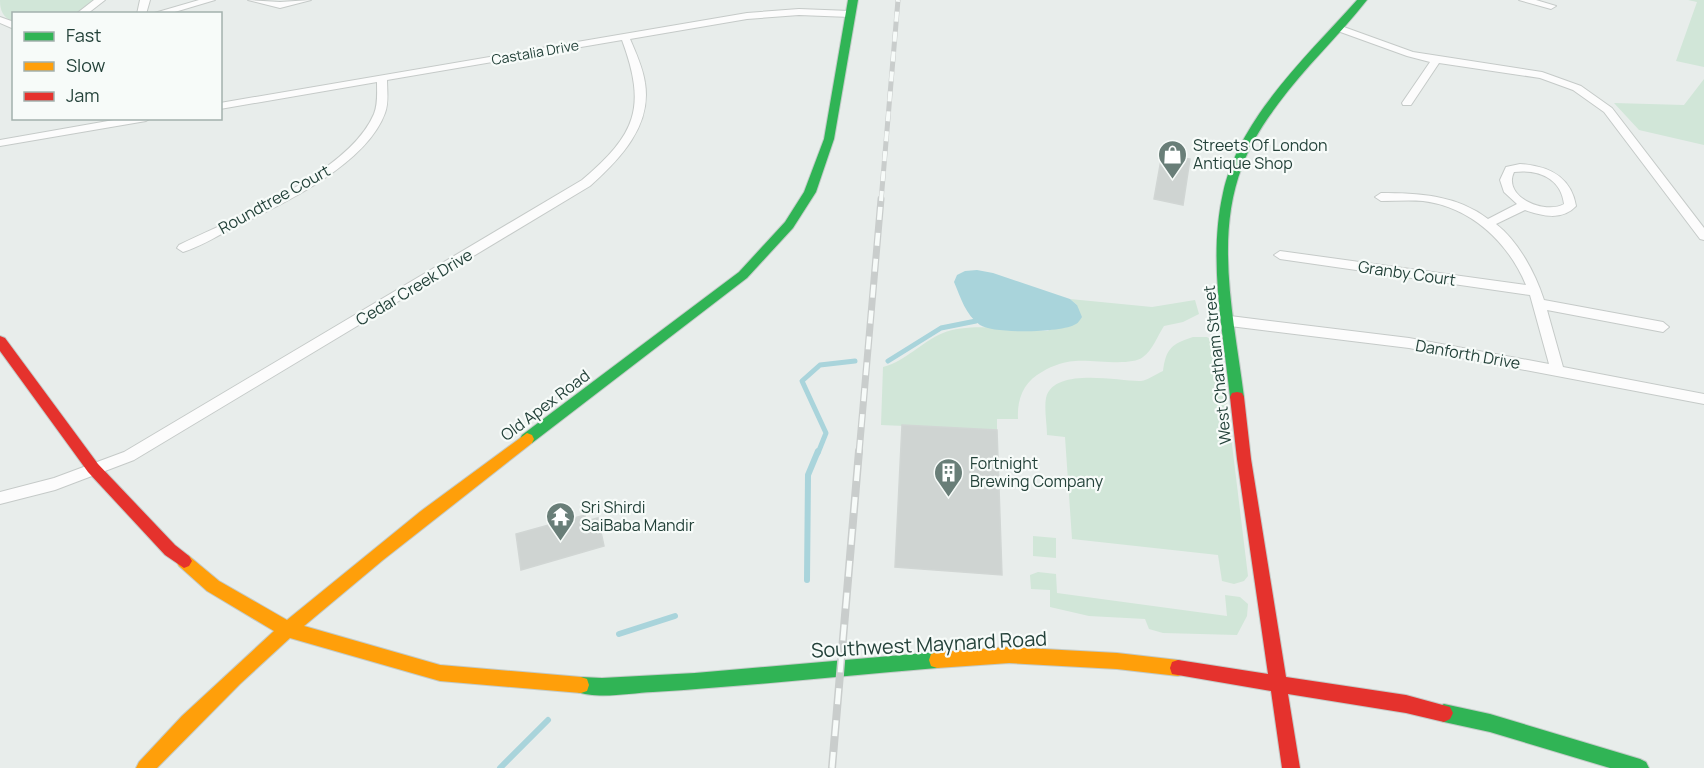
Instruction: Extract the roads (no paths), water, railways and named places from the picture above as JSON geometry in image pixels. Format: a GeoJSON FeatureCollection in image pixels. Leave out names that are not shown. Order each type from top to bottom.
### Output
{"type":"FeatureCollection","features":[{"type":"Feature","properties":{"kind":"main road","name":"West Chatham Street"},"geometry":{"type":"LineString","coordinates":[[1291,768],[1244,459],[1223,265],[1225,215],[1234,168],[1252,134],[1362,0]]}},
{"type":"Feature","properties":{"kind":"main road","name":"Old Apex Road"},"geometry":{"type":"LineString","coordinates":[[145,768],[230,678],[286,629],[404,533],[743,275],[771,247],[795,217],[825,157],[833,131],[841,89],[851,7]]}},
{"type":"Feature","properties":{"kind":"main road","name":"Southwest Maynard Road"},"geometry":{"type":"LineString","coordinates":[[0,341],[93,468],[170,550],[213,586],[286,629],[440,673],[514,681],[602,686],[1009,655],[1117,661],[1200,670],[1406,704],[1490,723],[1640,768]]}},
{"type":"Feature","properties":{"kind":"street"},"geometry":{"type":"LineString","coordinates":[[84,12],[100,0]]}},
{"type":"Feature","properties":{"kind":"street"},"geometry":{"type":"LineString","coordinates":[[163,12],[210,0]]}},
{"type":"Feature","properties":{"kind":"street"},"geometry":{"type":"LineString","coordinates":[[253,0],[280,5],[306,0]]}},
{"type":"Feature","properties":{"kind":"street"},"geometry":{"type":"LineString","coordinates":[[1524,0],[1551,6]]}},
{"type":"Feature","properties":{"kind":"street","name":"Castalia Drive"},"geometry":{"type":"LineString","coordinates":[[222,106],[760,14],[851,7]]}},
{"type":"Feature","properties":{"kind":"street"},"geometry":{"type":"LineString","coordinates":[[1338,28],[1401,51],[1436,60],[1542,75],[1577,88],[1595,98],[1608,110],[1704,236]]}},
{"type":"Feature","properties":{"kind":"street","name":"Cedar Creek Drive"},"geometry":{"type":"LineString","coordinates":[[0,498],[55,484],[129,456],[159,440],[545,210],[585,183],[606,166],[622,146],[640,109],[639,78],[625,37]]}},
{"type":"Feature","properties":{"kind":"street"},"geometry":{"type":"LineString","coordinates":[[1407,103],[1436,60]]}},
{"type":"Feature","properties":{"kind":"street","name":"Roundtree Court"},"geometry":{"type":"LineString","coordinates":[[183,248],[292,192],[342,160],[362,142],[379,114],[382,78]]}},
{"type":"Feature","properties":{"kind":"street"},"geometry":{"type":"LineString","coordinates":[[0,143],[134,120]]}},
{"type":"Feature","properties":{"kind":"street"},"geometry":{"type":"LineString","coordinates":[[1489,223],[1525,205],[1545,213],[1555,213],[1570,206],[1570,198],[1564,185],[1547,172],[1533,168],[1510,169],[1505,174],[1504,181],[1510,193],[1525,205]]}},
{"type":"Feature","properties":{"kind":"street"},"geometry":{"type":"LineString","coordinates":[[1381,197],[1419,197],[1435,200],[1461,208],[1489,223],[1510,244],[1535,291],[1557,371]]}},
{"type":"Feature","properties":{"kind":"street","name":"Granby Court"},"geometry":{"type":"LineString","coordinates":[[1280,255],[1535,291]]}},
{"type":"Feature","properties":{"kind":"street"},"geometry":{"type":"LineString","coordinates":[[1540,304],[1663,327]]}},
{"type":"Feature","properties":{"kind":"street","name":"Danforth Drive"},"geometry":{"type":"LineString","coordinates":[[1230,321],[1409,343],[1704,399]]}},
{"type":"Feature","properties":{"kind":"water"},"geometry":{"type":"Polygon","coordinates":[[[977,270],[993,273],[1070,299],[1077,305],[1082,317],[1077,324],[1043,331],[999,330],[980,325],[967,311],[954,282],[957,275],[965,271],[977,270]]]}},
{"type":"Feature","properties":{"kind":"waterway"},"geometry":{"type":"LineString","coordinates":[[888,361],[941,328],[976,321]]}},
{"type":"Feature","properties":{"kind":"waterway"},"geometry":{"type":"LineString","coordinates":[[818,453],[826,433],[802,381],[820,365],[855,361]]}},
{"type":"Feature","properties":{"kind":"waterway"},"geometry":{"type":"LineString","coordinates":[[807,580],[808,475],[818,451]]}},
{"type":"Feature","properties":{"kind":"waterway"},"geometry":{"type":"LineString","coordinates":[[619,634],[675,616]]}},
{"type":"Feature","properties":{"kind":"waterway"},"geometry":{"type":"LineString","coordinates":[[500,768],[548,720]]}},
{"type":"Feature","properties":{"kind":"railway"},"geometry":{"type":"LineString","coordinates":[[881,201],[898,0]]}},
{"type":"Feature","properties":{"kind":"railway"},"geometry":{"type":"LineString","coordinates":[[859,453],[881,199]]}},
{"type":"Feature","properties":{"kind":"railway"},"geometry":{"type":"LineString","coordinates":[[832,768],[859,451]]}},
{"type":"Feature","properties":{"kind":"place","name":"Streets Of London Antique Shop"},"geometry":{"type":"Point","coordinates":[1172,180]}},
{"type":"Feature","properties":{"kind":"place","name":"Fortnight Brewing Company"},"geometry":{"type":"Point","coordinates":[949,498]}},
{"type":"Feature","properties":{"kind":"place","name":"Sri Shirdi SaiBaba Mandir"},"geometry":{"type":"Point","coordinates":[560,542]}}]}
